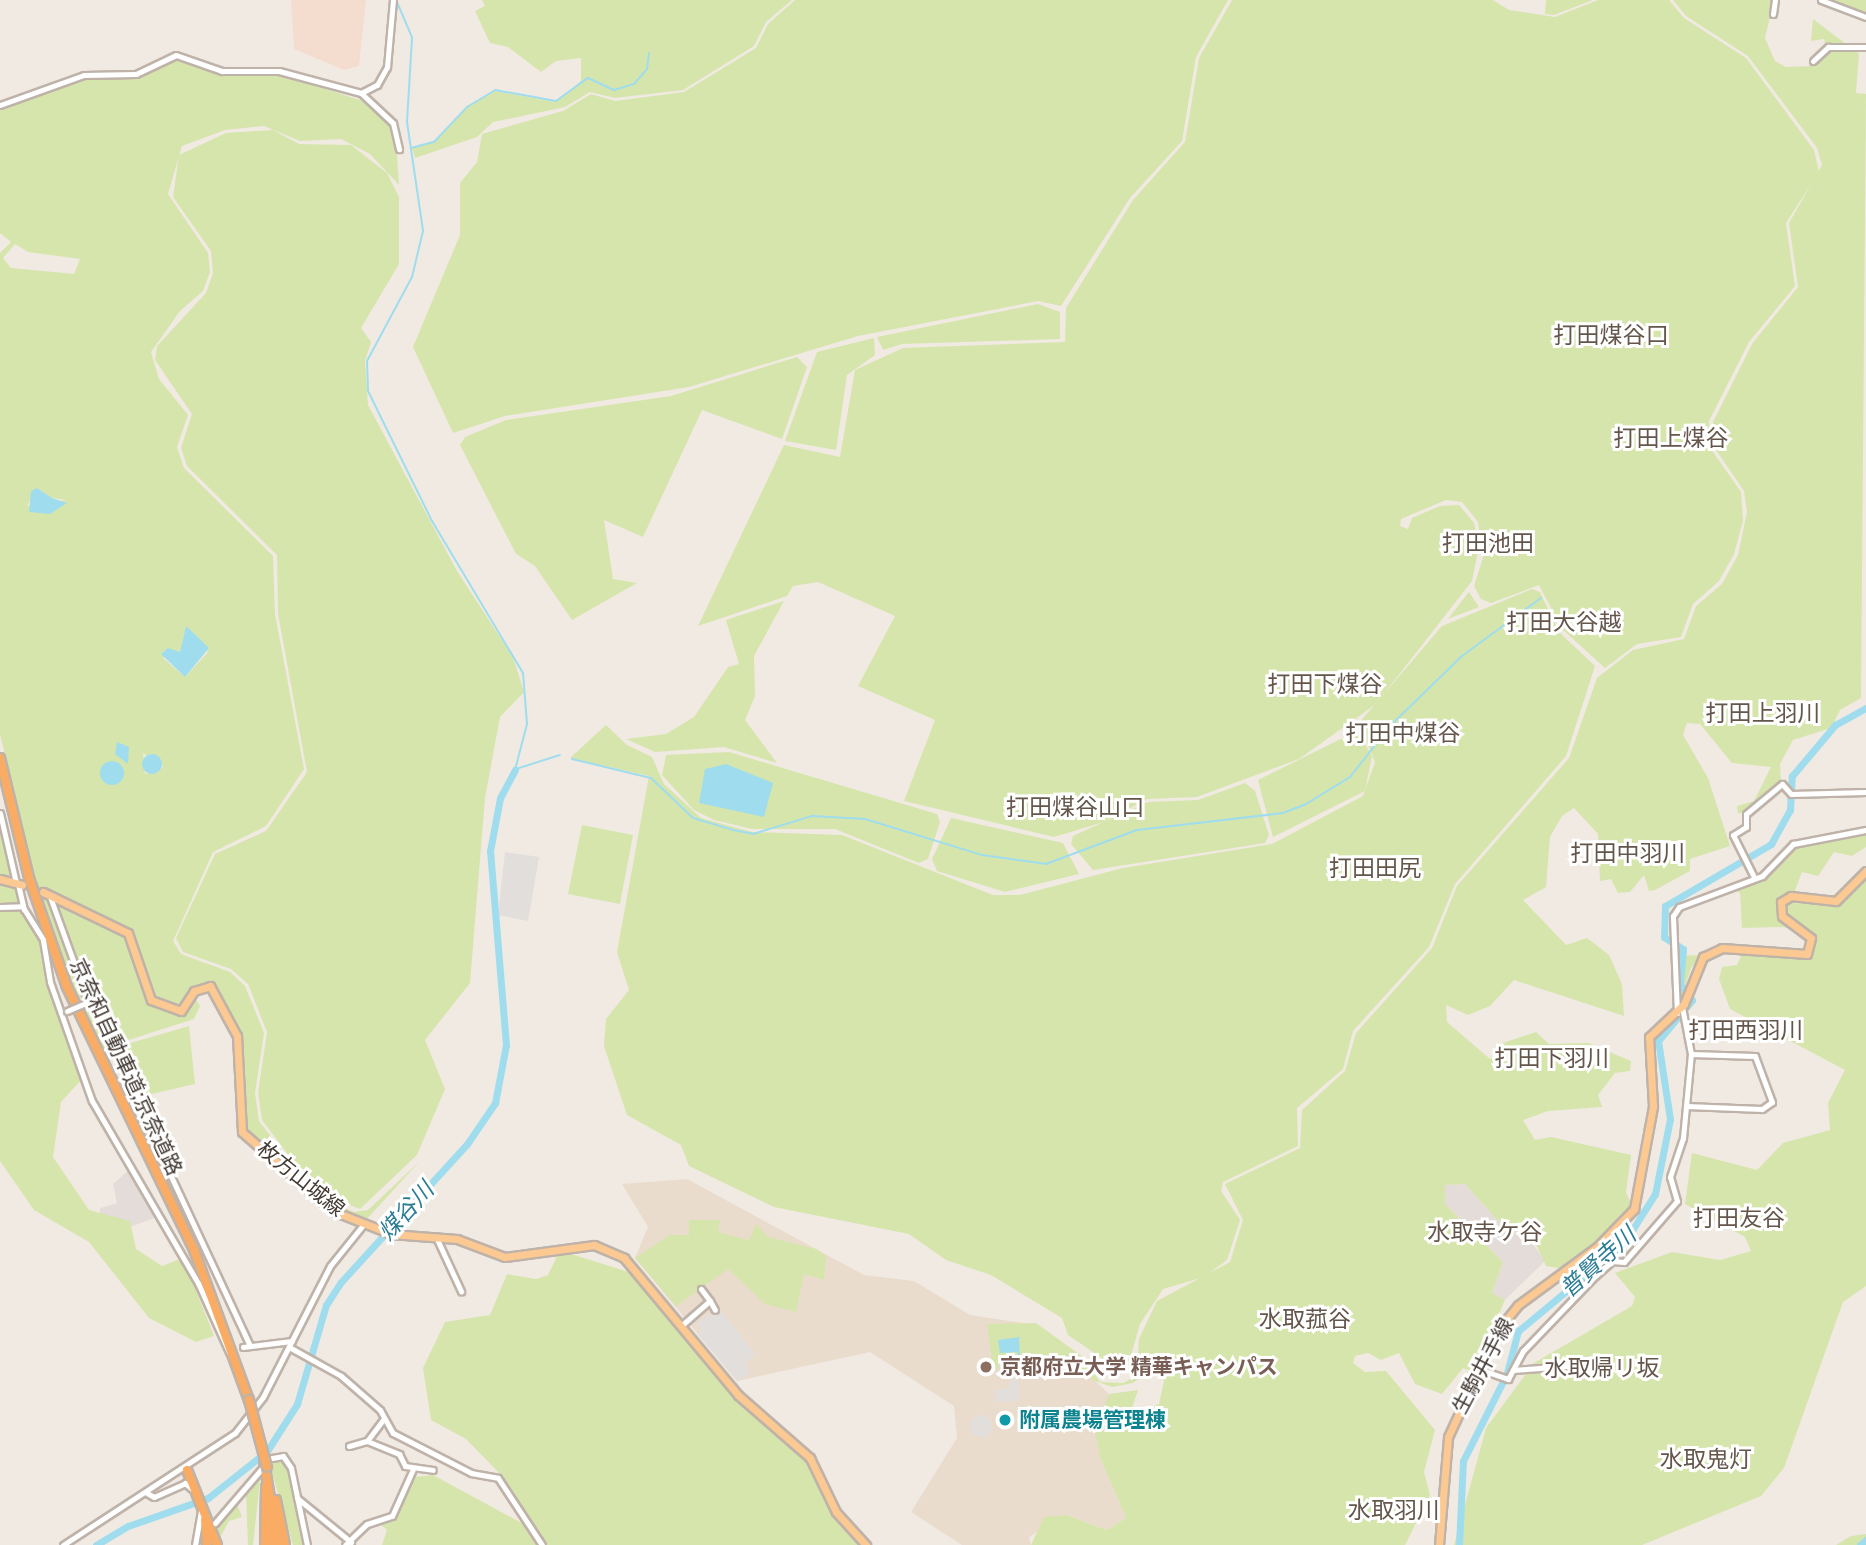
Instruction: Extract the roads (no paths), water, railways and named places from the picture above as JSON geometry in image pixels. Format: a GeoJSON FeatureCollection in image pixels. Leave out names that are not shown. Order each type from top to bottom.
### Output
{"type":"FeatureCollection","features":[{"type":"Feature","properties":{"kind":"highway","name":"京奈和自動車道;京奈道路"},"geometry":{"type":"LineString","coordinates":[[0,758],[29,878],[73,1002],[215,1304],[249,1400],[262,1449],[267,1490]]}},
{"type":"Feature","properties":{"kind":"highway","name":"京奈和自動車道;京奈道路"},"geometry":{"type":"LineString","coordinates":[[0,771],[24,869],[69,999],[215,1304]]}},
{"type":"Feature","properties":{"kind":"highway","name":"京奈和自動車道;京奈道路"},"geometry":{"type":"LineString","coordinates":[[265,1466],[287,1545]]}},
{"type":"Feature","properties":{"kind":"highway"},"geometry":{"type":"LineString","coordinates":[[187,1470],[199,1494],[211,1545]]}},
{"type":"Feature","properties":{"kind":"highway"},"geometry":{"type":"LineString","coordinates":[[267,1490],[259,1520],[268,1545]]}},
{"type":"Feature","properties":{"kind":"highway"},"geometry":{"type":"LineString","coordinates":[[267,1490],[268,1545]]}},
{"type":"Feature","properties":{"kind":"highway"},"geometry":{"type":"LineString","coordinates":[[263,1507],[268,1545]]}},
{"type":"Feature","properties":{"kind":"highway"},"geometry":{"type":"LineString","coordinates":[[206,1522],[211,1545]]}},
{"type":"Feature","properties":{"kind":"main road","name":"生駒井手線"},"geometry":{"type":"LineString","coordinates":[[1439,1545],[1446,1443],[1479,1369],[1513,1310],[1632,1213],[1653,1105],[1646,1045],[1679,1010],[1696,966],[1715,950],[1808,953],[1811,938],[1782,916],[1781,902],[1791,896],[1836,901],[1866,871]]}},
{"type":"Feature","properties":{"kind":"main road"},"geometry":{"type":"LineString","coordinates":[[0,879],[19,884]]}},
{"type":"Feature","properties":{"kind":"main road","name":"枚方山城線"},"geometry":{"type":"LineString","coordinates":[[46,893],[128,933],[151,1000],[181,1011],[194,991],[211,986],[237,1036],[243,1132],[329,1207],[363,1225],[387,1233],[436,1237],[505,1257],[604,1246],[627,1261],[738,1395],[810,1458],[836,1512],[866,1545]]}},
{"type":"Feature","properties":{"kind":"street"},"geometry":{"type":"LineString","coordinates":[[361,93],[377,85],[387,67],[393,0]]}},
{"type":"Feature","properties":{"kind":"street"},"geometry":{"type":"LineString","coordinates":[[1773,14],[1775,0]]}},
{"type":"Feature","properties":{"kind":"street"},"geometry":{"type":"LineString","coordinates":[[1821,0],[1866,18]]}},
{"type":"Feature","properties":{"kind":"street"},"geometry":{"type":"LineString","coordinates":[[1813,61],[1828,47],[1866,47]]}},
{"type":"Feature","properties":{"kind":"street"},"geometry":{"type":"LineString","coordinates":[[0,105],[91,74],[136,74],[180,55],[222,71],[279,71],[361,93],[393,124],[399,149]]}},
{"type":"Feature","properties":{"kind":"street"},"geometry":{"type":"LineString","coordinates":[[1754,877],[1733,835],[1746,827],[1746,814],[1782,783],[1791,794],[1866,792]]}},
{"type":"Feature","properties":{"kind":"street"},"geometry":{"type":"LineString","coordinates":[[0,813],[23,906],[43,940],[50,982],[66,1011],[92,1101],[198,1283],[229,1352]]}},
{"type":"Feature","properties":{"kind":"street"},"geometry":{"type":"LineString","coordinates":[[1479,1369],[1506,1380],[1595,1276],[1612,1261],[1624,1262],[1677,1201],[1670,1177],[1686,1106],[1691,1054],[1679,1010],[1675,912],[1690,900],[1754,877],[1793,844],[1866,830]]}},
{"type":"Feature","properties":{"kind":"street"},"geometry":{"type":"LineString","coordinates":[[46,893],[88,1002],[66,1011]]}},
{"type":"Feature","properties":{"kind":"street"},"geometry":{"type":"LineString","coordinates":[[0,907],[23,906]]}},
{"type":"Feature","properties":{"kind":"street"},"geometry":{"type":"LineString","coordinates":[[1686,1106],[1762,1110],[1772,1102],[1755,1056],[1691,1054]]}},
{"type":"Feature","properties":{"kind":"street"},"geometry":{"type":"LineString","coordinates":[[148,1127],[246,1346],[290,1344],[341,1376],[380,1410],[383,1420],[393,1433],[471,1473],[498,1478],[542,1545]]}},
{"type":"Feature","properties":{"kind":"street"},"geometry":{"type":"LineString","coordinates":[[63,1545],[187,1470],[247,1420],[330,1266],[363,1225]]}},
{"type":"Feature","properties":{"kind":"street"},"geometry":{"type":"LineString","coordinates":[[436,1237],[461,1292]]}},
{"type":"Feature","properties":{"kind":"street"},"geometry":{"type":"LineString","coordinates":[[701,1289],[715,1310]]}},
{"type":"Feature","properties":{"kind":"street"},"geometry":{"type":"LineString","coordinates":[[682,1325],[710,1301]]}},
{"type":"Feature","properties":{"kind":"street"},"geometry":{"type":"LineString","coordinates":[[1513,1370],[1607,1363]]}},
{"type":"Feature","properties":{"kind":"street"},"geometry":{"type":"LineString","coordinates":[[367,1441],[383,1420]]}},
{"type":"Feature","properties":{"kind":"street"},"geometry":{"type":"LineString","coordinates":[[384,1446],[393,1433]]}},
{"type":"Feature","properties":{"kind":"street"},"geometry":{"type":"LineString","coordinates":[[349,1446],[367,1441],[384,1446],[413,1469],[433,1470]]}},
{"type":"Feature","properties":{"kind":"street"},"geometry":{"type":"LineString","coordinates":[[272,1458],[288,1460],[307,1545]]}},
{"type":"Feature","properties":{"kind":"street"},"geometry":{"type":"LineString","coordinates":[[195,1545],[206,1522],[265,1466]]}},
{"type":"Feature","properties":{"kind":"street"},"geometry":{"type":"LineString","coordinates":[[297,1498],[348,1544],[367,1524],[392,1516],[413,1469]]}},
{"type":"Feature","properties":{"kind":"street"},"geometry":{"type":"LineString","coordinates":[[148,1493],[191,1487],[206,1522]]}},
{"type":"Feature","properties":{"kind":"water"},"geometry":{"type":"Polygon","coordinates":[[[37,488],[52,498],[67,503],[50,514],[29,512],[31,491],[37,488]]]}},
{"type":"Feature","properties":{"kind":"water"},"geometry":{"type":"Polygon","coordinates":[[[186,626],[209,648],[185,677],[161,654],[168,648],[180,652],[186,626]]]}},
{"type":"Feature","properties":{"kind":"water"},"geometry":{"type":"Polygon","coordinates":[[[117,742],[129,747],[128,764],[115,754],[117,742]]]}},
{"type":"Feature","properties":{"kind":"water"},"geometry":{"type":"Polygon","coordinates":[[[152,754],[159,757],[162,764],[159,771],[152,774],[145,771],[142,764],[145,757],[152,754]]]}},
{"type":"Feature","properties":{"kind":"water"},"geometry":{"type":"Polygon","coordinates":[[[112,761],[121,764],[124,773],[121,782],[112,785],[103,782],[100,773],[103,764],[112,761]]]}},
{"type":"Feature","properties":{"kind":"water"},"geometry":{"type":"Polygon","coordinates":[[[726,764],[773,783],[764,817],[699,803],[705,769],[726,764]]]}},
{"type":"Feature","properties":{"kind":"water"},"geometry":{"type":"Polygon","coordinates":[[[1020,1337],[1020,1363],[1017,1352],[1000,1353],[998,1340],[1020,1337]]]}},
{"type":"Feature","properties":{"kind":"waterway"},"geometry":{"type":"LineString","coordinates":[[397,2],[412,38],[407,122],[423,231],[412,277],[367,361],[368,391],[432,521],[523,673],[527,724],[515,770]]}},
{"type":"Feature","properties":{"kind":"waterway"},"geometry":{"type":"LineString","coordinates":[[411,148],[434,142],[467,107],[495,90],[556,101],[588,78],[614,90],[634,84],[647,69],[649,53]]}},
{"type":"Feature","properties":{"kind":"waterway"},"geometry":{"type":"LineString","coordinates":[[572,759],[651,778],[693,818],[733,830],[753,834],[812,816],[865,819],[982,855],[1046,864],[1137,830],[1283,813],[1306,804],[1350,777],[1391,725],[1462,656],[1541,598]]}},
{"type":"Feature","properties":{"kind":"waterway","name":"普賢寺川"},"geometry":{"type":"LineString","coordinates":[[1459,1545],[1463,1461],[1507,1373],[1518,1331],[1624,1243],[1655,1194],[1670,1119],[1658,1041],[1692,1000],[1680,984],[1683,949],[1664,937],[1665,906],[1771,844],[1790,810],[1792,776],[1835,725],[1866,708]]}},
{"type":"Feature","properties":{"kind":"waterway"},"geometry":{"type":"LineString","coordinates":[[516,769],[560,755]]}},
{"type":"Feature","properties":{"kind":"waterway","name":"煤谷川"},"geometry":{"type":"LineString","coordinates":[[96,1545],[128,1526],[208,1498],[267,1451],[297,1404],[326,1305],[341,1282],[467,1144],[495,1103],[506,1045],[490,851],[500,798],[515,770]]}},
{"type":"Feature","properties":{"kind":"waterway"},"geometry":{"type":"LineString","coordinates":[[1860,1545],[1866,1540]]}},
{"type":"Feature","properties":{"kind":"place","name":"京都府立大学 精華キャンパス"},"geometry":{"type":"Point","coordinates":[986,1367]}},
{"type":"Feature","properties":{"kind":"place","name":"附属農場管理棟"},"geometry":{"type":"Point","coordinates":[1005,1420]}},
{"type":"Feature","properties":{"kind":"district","name":"打田煤谷口"},"geometry":{"type":"Point","coordinates":[1611,335]}},
{"type":"Feature","properties":{"kind":"district","name":"打田上煤谷"},"geometry":{"type":"Point","coordinates":[1671,438]}},
{"type":"Feature","properties":{"kind":"district","name":"打田池田"},"geometry":{"type":"Point","coordinates":[1488,543]}},
{"type":"Feature","properties":{"kind":"district","name":"打田大谷越"},"geometry":{"type":"Point","coordinates":[1564,622]}},
{"type":"Feature","properties":{"kind":"district","name":"打田下煤谷"},"geometry":{"type":"Point","coordinates":[1325,684]}},
{"type":"Feature","properties":{"kind":"district","name":"打田上羽川"},"geometry":{"type":"Point","coordinates":[1763,713]}},
{"type":"Feature","properties":{"kind":"district","name":"打田中煤谷"},"geometry":{"type":"Point","coordinates":[1403,733]}},
{"type":"Feature","properties":{"kind":"district","name":"打田煤谷山口"},"geometry":{"type":"Point","coordinates":[1075,807]}},
{"type":"Feature","properties":{"kind":"district","name":"打田中羽川"},"geometry":{"type":"Point","coordinates":[1628,853]}},
{"type":"Feature","properties":{"kind":"district","name":"打田田尻"},"geometry":{"type":"Point","coordinates":[1375,868]}},
{"type":"Feature","properties":{"kind":"district","name":"打田西羽川"},"geometry":{"type":"Point","coordinates":[1746,1030]}},
{"type":"Feature","properties":{"kind":"district","name":"打田下羽川"},"geometry":{"type":"Point","coordinates":[1552,1058]}},
{"type":"Feature","properties":{"kind":"district","name":"打田友谷"},"geometry":{"type":"Point","coordinates":[1739,1218]}},
{"type":"Feature","properties":{"kind":"district","name":"水取寺ケ谷"},"geometry":{"type":"Point","coordinates":[1485,1232]}},
{"type":"Feature","properties":{"kind":"district","name":"水取菰谷"},"geometry":{"type":"Point","coordinates":[1305,1319]}},
{"type":"Feature","properties":{"kind":"district","name":"水取帰リ坂"},"geometry":{"type":"Point","coordinates":[1602,1368]}},
{"type":"Feature","properties":{"kind":"district","name":"水取鬼灯"},"geometry":{"type":"Point","coordinates":[1706,1459]}},
{"type":"Feature","properties":{"kind":"district","name":"水取羽川"},"geometry":{"type":"Point","coordinates":[1394,1510]}}]}
